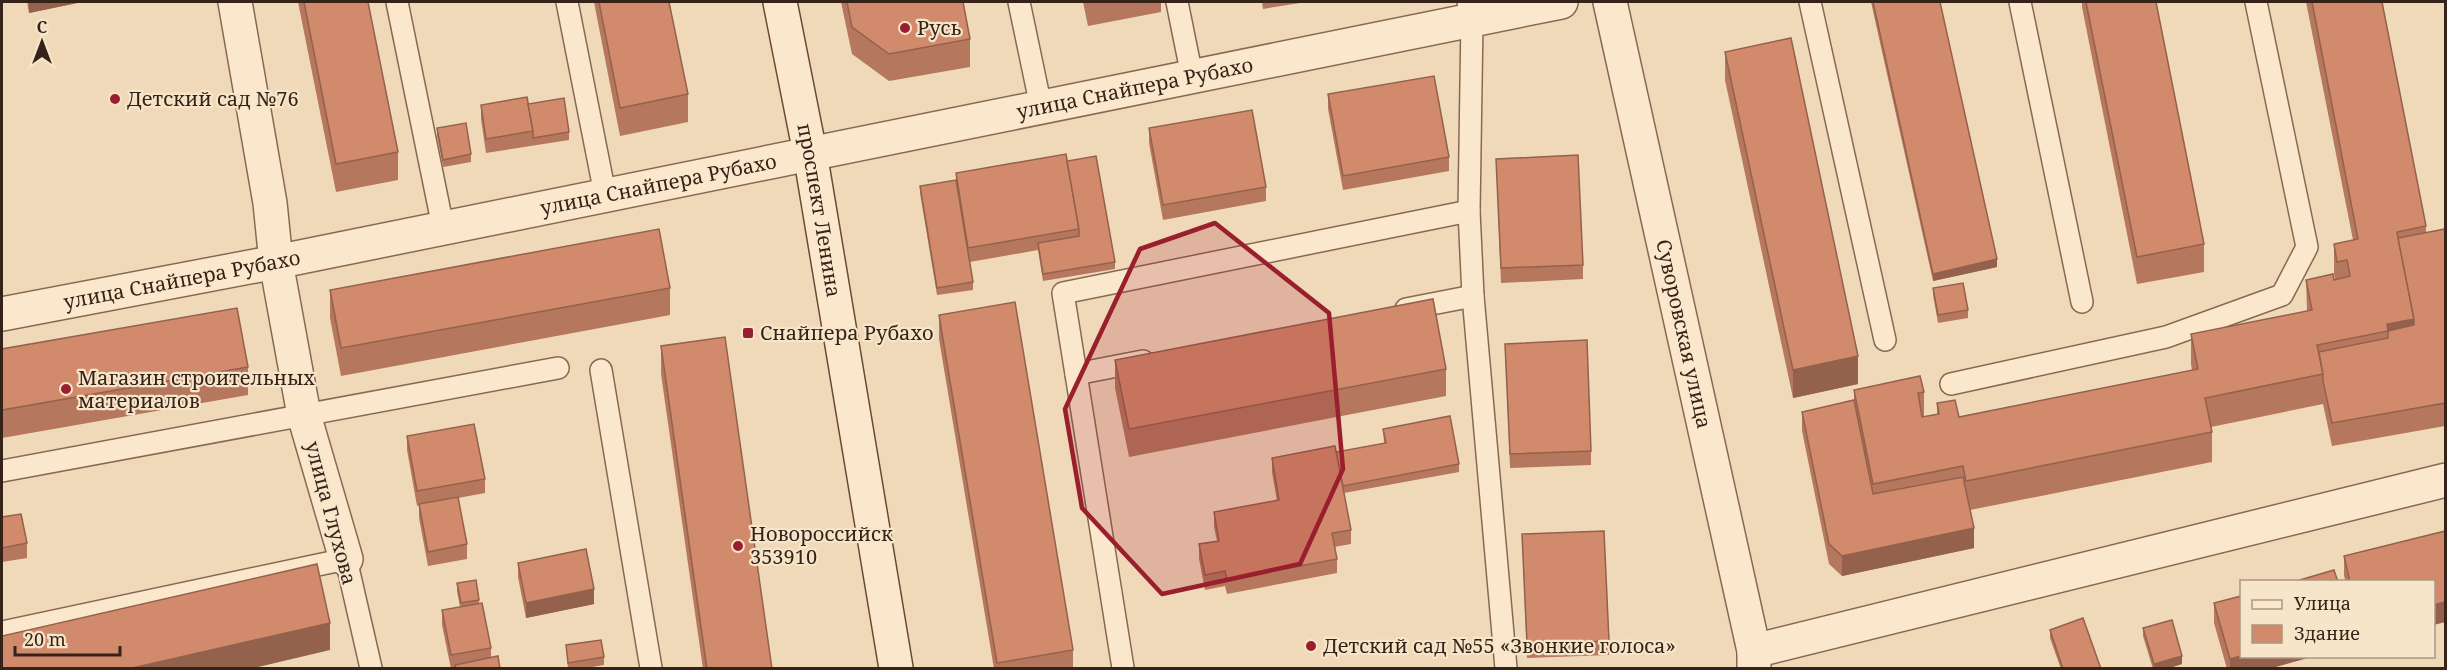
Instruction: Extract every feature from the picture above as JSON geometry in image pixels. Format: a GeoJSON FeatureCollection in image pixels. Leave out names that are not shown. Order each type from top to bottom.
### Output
{"type":"FeatureCollection","features":[{"type":"Feature","properties":{"kind":"street","name":"улица Глухова"},"geometry":{"type":"LineString","coordinates":[[235,2],[270,203],[276,262],[304,414],[346,559]]}},
{"type":"Feature","properties":{"kind":"street","name":"проспект Ленина"},"geometry":{"type":"LineString","coordinates":[[780,2],[810,153],[896,669]]}},
{"type":"Feature","properties":{"kind":"street","name":"улица Снайпера Рубахо"},"geometry":{"type":"LineString","coordinates":[[2,314],[276,262],[1192,76],[1470,11],[1561,2]]}},
{"type":"Feature","properties":{"kind":"street","name":"Суворовская улица"},"geometry":{"type":"LineString","coordinates":[[1610,2],[1754,660]]}},
{"type":"Feature","properties":{"kind":"street"},"geometry":{"type":"LineString","coordinates":[[1754,660],[2445,480]]}},
{"type":"Feature","properties":{"kind":"lane"},"geometry":{"type":"LineString","coordinates":[[397,2],[443,227]]}},
{"type":"Feature","properties":{"kind":"lane"},"geometry":{"type":"LineString","coordinates":[[567,2],[606,194]]}},
{"type":"Feature","properties":{"kind":"lane"},"geometry":{"type":"LineString","coordinates":[[1019,2],[1041,107]]}},
{"type":"Feature","properties":{"kind":"lane"},"geometry":{"type":"LineString","coordinates":[[1178,2],[1192,76]]}},
{"type":"Feature","properties":{"kind":"lane"},"geometry":{"type":"LineString","coordinates":[[1810,2],[1885,340]]}},
{"type":"Feature","properties":{"kind":"lane"},"geometry":{"type":"LineString","coordinates":[[2020,2],[2082,302]]}},
{"type":"Feature","properties":{"kind":"lane"},"geometry":{"type":"LineString","coordinates":[[1952,384],[2166,337],[2282,296],[2307,247],[2256,2]]}},
{"type":"Feature","properties":{"kind":"lane"},"geometry":{"type":"LineString","coordinates":[[1470,11],[1469,211],[1473,296],[1506,669]]}},
{"type":"Feature","properties":{"kind":"lane"},"geometry":{"type":"LineString","coordinates":[[1123,669],[1063,292],[1469,211]]}},
{"type":"Feature","properties":{"kind":"lane"},"geometry":{"type":"LineString","coordinates":[[1391,312],[1473,296]]}},
{"type":"Feature","properties":{"kind":"lane"},"geometry":{"type":"LineString","coordinates":[[1076,374],[1157,358]]}},
{"type":"Feature","properties":{"kind":"lane"},"geometry":{"type":"LineString","coordinates":[[2,471],[558,368]]}},
{"type":"Feature","properties":{"kind":"lane"},"geometry":{"type":"LineString","coordinates":[[601,370],[651,669]]}},
{"type":"Feature","properties":{"kind":"lane"},"geometry":{"type":"LineString","coordinates":[[2,632],[346,559]]}},
{"type":"Feature","properties":{"kind":"lane","name":"улица Глухова"},"geometry":{"type":"LineString","coordinates":[[346,559],[371,669]]}},
{"type":"Feature","properties":{"kind":"highlighted area"},"geometry":{"type":"Polygon","coordinates":[[[1215,223],[1329,313],[1343,469],[1300,564],[1162,594],[1082,508],[1065,409],[1140,249],[1215,223]]]}},
{"type":"Feature","properties":{"kind":"building"},"geometry":{"type":"Polygon","coordinates":[[[304,2],[368,2],[398,152],[336,164],[304,2]]]}},
{"type":"Feature","properties":{"kind":"building"},"geometry":{"type":"Polygon","coordinates":[[[599,2],[669,2],[688,94],[620,108],[599,2]]]}},
{"type":"Feature","properties":{"kind":"building"},"geometry":{"type":"Polygon","coordinates":[[[847,2],[963,2],[970,39],[889,54],[852,27],[847,2]]]}},
{"type":"Feature","properties":{"kind":"building"},"geometry":{"type":"Polygon","coordinates":[[[1873,2],[1940,2],[1997,259],[1933,274],[1873,2]]]}},
{"type":"Feature","properties":{"kind":"building"},"geometry":{"type":"Polygon","coordinates":[[[2086,2],[2156,2],[2204,244],[2137,257],[2086,2]]]}},
{"type":"Feature","properties":{"kind":"building"},"geometry":{"type":"Polygon","coordinates":[[[2312,2],[2382,2],[2426,226],[2397,232],[2414,319],[2387,324],[2388,331],[2317,345],[2323,374],[2205,398],[2212,432],[1966,481],[1963,466],[1873,484],[1854,390],[1920,376],[1924,392],[1918,393],[1922,417],[1939,414],[1937,403],[1955,400],[1959,417],[2198,369],[2191,334],[2312,310],[2306,280],[2333,274],[2334,280],[2350,276],[2347,260],[2337,262],[2334,244],[2358,239],[2312,2]]]}},
{"type":"Feature","properties":{"kind":"building"},"geometry":{"type":"Polygon","coordinates":[[[1791,38],[1858,356],[1793,370],[1725,52],[1791,38]]]}},
{"type":"Feature","properties":{"kind":"building"},"geometry":{"type":"Polygon","coordinates":[[[1434,76],[1449,157],[1343,176],[1328,94],[1434,76]]]}},
{"type":"Feature","properties":{"kind":"building"},"geometry":{"type":"Polygon","coordinates":[[[527,97],[533,131],[486,139],[481,105],[527,97]]]}},
{"type":"Feature","properties":{"kind":"building"},"geometry":{"type":"Polygon","coordinates":[[[564,98],[569,132],[533,138],[528,104],[564,98]]]}},
{"type":"Feature","properties":{"kind":"building"},"geometry":{"type":"Polygon","coordinates":[[[1252,110],[1266,187],[1163,205],[1149,128],[1252,110]]]}},
{"type":"Feature","properties":{"kind":"building"},"geometry":{"type":"Polygon","coordinates":[[[466,123],[471,154],[443,160],[437,128],[466,123]]]}},
{"type":"Feature","properties":{"kind":"building"},"geometry":{"type":"Polygon","coordinates":[[[1066,154],[1079,229],[968,248],[956,173],[1066,154]]]}},
{"type":"Feature","properties":{"kind":"building"},"geometry":{"type":"Polygon","coordinates":[[[1578,155],[1583,265],[1501,268],[1496,159],[1578,155]]]}},
{"type":"Feature","properties":{"kind":"building"},"geometry":{"type":"Polygon","coordinates":[[[1096,156],[1115,262],[1043,274],[1038,243],[1079,236],[1067,161],[1096,156]]]}},
{"type":"Feature","properties":{"kind":"building"},"geometry":{"type":"Polygon","coordinates":[[[956,180],[973,282],[937,288],[920,186],[956,180]]]}},
{"type":"Feature","properties":{"kind":"building"},"geometry":{"type":"Polygon","coordinates":[[[659,229],[670,288],[341,348],[330,290],[659,229]]]}},
{"type":"Feature","properties":{"kind":"building"},"geometry":{"type":"Polygon","coordinates":[[[2445,229],[2445,403],[2332,423],[2319,352],[2388,338],[2388,331],[2414,325],[2398,238],[2445,229]]]}},
{"type":"Feature","properties":{"kind":"building"},"geometry":{"type":"Polygon","coordinates":[[[1963,283],[1968,310],[1938,315],[1933,288],[1963,283]]]}},
{"type":"Feature","properties":{"kind":"building"},"geometry":{"type":"Polygon","coordinates":[[[1433,299],[1446,369],[1129,429],[1115,360],[1433,299]]]}},
{"type":"Feature","properties":{"kind":"building"},"geometry":{"type":"Polygon","coordinates":[[[1015,302],[1073,650],[997,663],[939,315],[1015,302]]]}},
{"type":"Feature","properties":{"kind":"building"},"geometry":{"type":"Polygon","coordinates":[[[237,308],[248,367],[2,410],[2,349],[237,308]]]}},
{"type":"Feature","properties":{"kind":"building"},"geometry":{"type":"Polygon","coordinates":[[[725,337],[772,669],[707,669],[661,346],[725,337]]]}},
{"type":"Feature","properties":{"kind":"building"},"geometry":{"type":"Polygon","coordinates":[[[1587,340],[1591,451],[1510,454],[1505,344],[1587,340]]]}},
{"type":"Feature","properties":{"kind":"building"},"geometry":{"type":"Polygon","coordinates":[[[1854,400],[1873,494],[1963,477],[1974,528],[1842,556],[1829,544],[1802,412],[1854,400]]]}},
{"type":"Feature","properties":{"kind":"building"},"geometry":{"type":"Polygon","coordinates":[[[1450,416],[1459,464],[1343,486],[1336,452],[1386,443],[1383,429],[1450,416]]]}},
{"type":"Feature","properties":{"kind":"building"},"geometry":{"type":"Polygon","coordinates":[[[474,424],[485,479],[417,491],[407,436],[474,424]]]}},
{"type":"Feature","properties":{"kind":"building"},"geometry":{"type":"Polygon","coordinates":[[[1335,446],[1351,530],[1332,533],[1337,559],[1227,580],[1225,571],[1205,575],[1199,544],[1219,541],[1214,512],[1279,500],[1272,458],[1335,446]]]}},
{"type":"Feature","properties":{"kind":"building"},"geometry":{"type":"Polygon","coordinates":[[[458,497],[467,544],[428,552],[419,504],[458,497]]]}},
{"type":"Feature","properties":{"kind":"building"},"geometry":{"type":"Polygon","coordinates":[[[21,514],[27,543],[2,548],[2,517],[21,514]]]}},
{"type":"Feature","properties":{"kind":"building"},"geometry":{"type":"Polygon","coordinates":[[[1604,531],[1609,641],[1527,644],[1522,534],[1604,531]]]}},
{"type":"Feature","properties":{"kind":"building"},"geometry":{"type":"Polygon","coordinates":[[[2445,531],[2445,602],[2435,604],[2435,580],[2350,580],[2344,556],[2445,531]]]}},
{"type":"Feature","properties":{"kind":"building"},"geometry":{"type":"Polygon","coordinates":[[[586,549],[594,589],[526,603],[518,563],[586,549]]]}},
{"type":"Feature","properties":{"kind":"building"},"geometry":{"type":"Polygon","coordinates":[[[317,564],[330,623],[128,669],[2,669],[2,636],[317,564]]]}},
{"type":"Feature","properties":{"kind":"building"},"geometry":{"type":"Polygon","coordinates":[[[2334,570],[2337,580],[2300,580],[2334,570]]]}},
{"type":"Feature","properties":{"kind":"building"},"geometry":{"type":"Polygon","coordinates":[[[476,580],[479,600],[461,603],[457,583],[476,580]]]}},
{"type":"Feature","properties":{"kind":"building"},"geometry":{"type":"Polygon","coordinates":[[[2240,596],[2240,656],[2230,659],[2214,603],[2240,596]]]}},
{"type":"Feature","properties":{"kind":"building"},"geometry":{"type":"Polygon","coordinates":[[[482,603],[491,648],[451,655],[442,610],[482,603]]]}},
{"type":"Feature","properties":{"kind":"building"},"geometry":{"type":"Polygon","coordinates":[[[2083,618],[2101,669],[2063,669],[2050,630],[2083,618]]]}},
{"type":"Feature","properties":{"kind":"building"},"geometry":{"type":"Polygon","coordinates":[[[2172,620],[2182,656],[2154,664],[2143,628],[2172,620]]]}},
{"type":"Feature","properties":{"kind":"building"},"geometry":{"type":"Polygon","coordinates":[[[601,640],[604,657],[568,663],[566,645],[601,640]]]}},
{"type":"Feature","properties":{"kind":"building"},"geometry":{"type":"Polygon","coordinates":[[[498,656],[500,669],[456,669],[455,665],[498,656]]]}},
{"type":"Feature","properties":{"kind":"place","name":"Русь"},"geometry":{"type":"Point","coordinates":[905,28]}},
{"type":"Feature","properties":{"kind":"place","name":"Детский сад №76"},"geometry":{"type":"Point","coordinates":[115,99]}},
{"type":"Feature","properties":{"kind":"place","name":"Снайпера Рубахо"},"geometry":{"type":"Point","coordinates":[748,333]}},
{"type":"Feature","properties":{"kind":"place","name":"Магазин строительных материалов"},"geometry":{"type":"Point","coordinates":[66,389]}},
{"type":"Feature","properties":{"kind":"place","name":"Новороссийск 353910"},"geometry":{"type":"Point","coordinates":[738,546]}},
{"type":"Feature","properties":{"kind":"place","name":"Детский сад №55 «Звонкие голоса»"},"geometry":{"type":"Point","coordinates":[1311,646]}}]}
